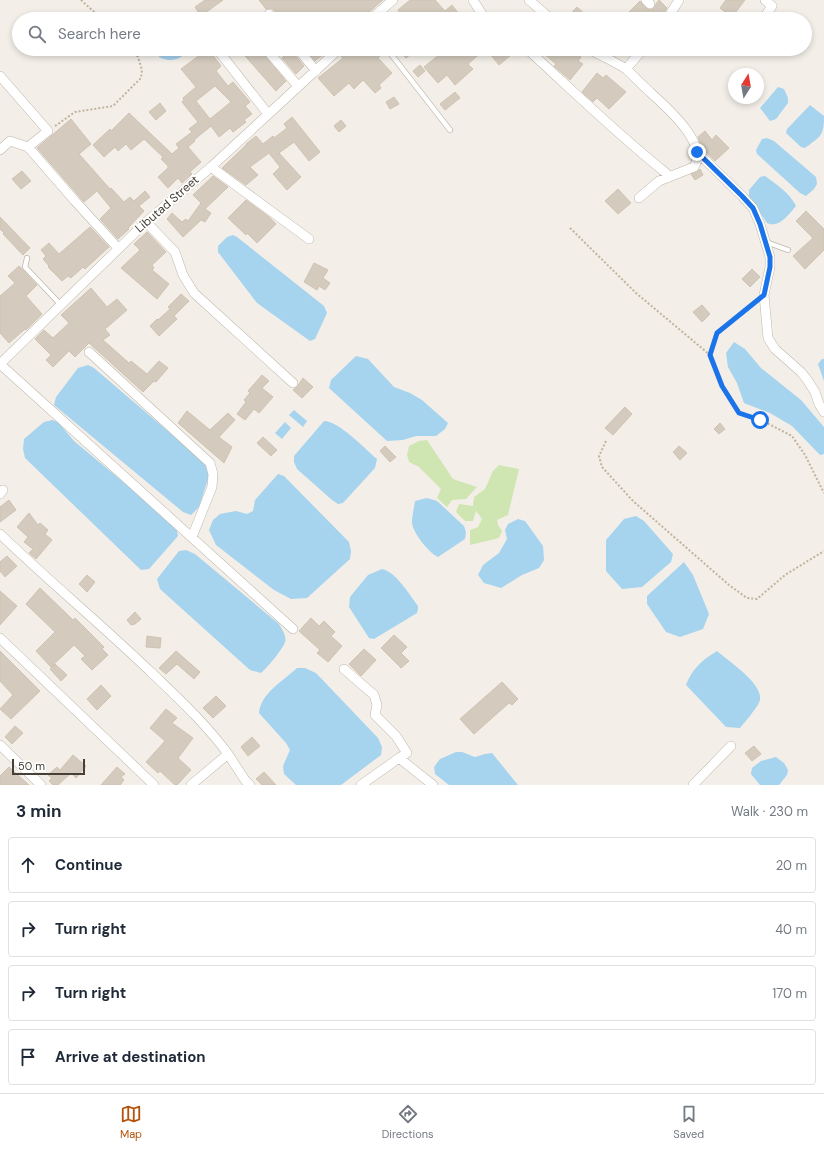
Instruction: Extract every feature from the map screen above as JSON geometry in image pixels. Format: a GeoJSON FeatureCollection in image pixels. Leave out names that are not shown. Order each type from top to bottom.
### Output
{"type":"FeatureCollection","features":[{"type":"Feature","properties":{"kind":"street"},"geometry":{"type":"LineString","coordinates":[[473,0],[481,12]]}},
{"type":"Feature","properties":{"kind":"street"},"geometry":{"type":"LineString","coordinates":[[529,0],[543,12]]}},
{"type":"Feature","properties":{"kind":"street"},"geometry":{"type":"LineString","coordinates":[[671,12],[679,0]]}},
{"type":"Feature","properties":{"kind":"street"},"geometry":{"type":"LineString","coordinates":[[378,12],[388,2]]}},
{"type":"Feature","properties":{"kind":"street"},"geometry":{"type":"LineString","coordinates":[[766,12],[771,2]]}},
{"type":"Feature","properties":{"kind":"street"},"geometry":{"type":"LineString","coordinates":[[222,56],[268,114]]}},
{"type":"Feature","properties":{"kind":"street"},"geometry":{"type":"LineString","coordinates":[[272,56],[298,86]]}},
{"type":"Feature","properties":{"kind":"street"},"geometry":{"type":"LineString","coordinates":[[304,56],[316,71]]}},
{"type":"Feature","properties":{"kind":"street","name":"Libutad Street"},"geometry":{"type":"LineString","coordinates":[[0,364],[118,248],[146,222],[211,167],[332,56]]}},
{"type":"Feature","properties":{"kind":"street"},"geometry":{"type":"LineString","coordinates":[[535,56],[643,155],[666,173],[668,177]]}},
{"type":"Feature","properties":{"kind":"street"},"geometry":{"type":"LineString","coordinates":[[601,56],[626,69],[675,116],[690,134],[697,152],[753,208],[760,224],[770,257],[770,267],[764,295],[768,338],[775,349],[801,372],[808,381],[824,412]]}},
{"type":"Feature","properties":{"kind":"street"},"geometry":{"type":"LineString","coordinates":[[626,69],[637,56]]}},
{"type":"Feature","properties":{"kind":"street"},"geometry":{"type":"LineString","coordinates":[[0,76],[48,131],[28,147]]}},
{"type":"Feature","properties":{"kind":"street"},"geometry":{"type":"LineString","coordinates":[[0,150],[10,141],[28,147],[74,201],[118,248]]}},
{"type":"Feature","properties":{"kind":"street"},"geometry":{"type":"LineString","coordinates":[[638,198],[659,181],[694,167],[697,152]]}},
{"type":"Feature","properties":{"kind":"street"},"geometry":{"type":"LineString","coordinates":[[211,167],[309,239]]}},
{"type":"Feature","properties":{"kind":"street"},"geometry":{"type":"LineString","coordinates":[[146,222],[175,252],[183,275],[194,293],[293,383]]}},
{"type":"Feature","properties":{"kind":"street"},"geometry":{"type":"LineString","coordinates":[[89,352],[210,463],[214,474],[212,487],[192,537]]}},
{"type":"Feature","properties":{"kind":"street"},"geometry":{"type":"LineString","coordinates":[[0,364],[293,629]]}},
{"type":"Feature","properties":{"kind":"street"},"geometry":{"type":"LineString","coordinates":[[0,534],[137,658],[196,715],[213,733],[250,785]]}},
{"type":"Feature","properties":{"kind":"street"},"geometry":{"type":"LineString","coordinates":[[0,638],[154,785]]}},
{"type":"Feature","properties":{"kind":"street"},"geometry":{"type":"LineString","coordinates":[[344,669],[374,695],[377,705],[375,715],[396,736],[407,753],[361,785]]}},
{"type":"Feature","properties":{"kind":"street"},"geometry":{"type":"LineString","coordinates":[[0,746],[42,785]]}},
{"type":"Feature","properties":{"kind":"street"},"geometry":{"type":"LineString","coordinates":[[693,785],[731,746]]}},
{"type":"Feature","properties":{"kind":"street"},"geometry":{"type":"LineString","coordinates":[[191,785],[228,754]]}},
{"type":"Feature","properties":{"kind":"street"},"geometry":{"type":"LineString","coordinates":[[400,758],[433,785]]}},
{"type":"Feature","properties":{"kind":"lane"},"geometry":{"type":"LineString","coordinates":[[392,56],[450,130]]}},
{"type":"Feature","properties":{"kind":"lane"},"geometry":{"type":"LineString","coordinates":[[766,242],[788,250]]}},
{"type":"Feature","properties":{"kind":"lane"},"geometry":{"type":"LineString","coordinates":[[27,258],[25,267],[61,305]]}},
{"type":"Feature","properties":{"kind":"path"},"geometry":{"type":"LineString","coordinates":[[81,0],[94,12]]}},
{"type":"Feature","properties":{"kind":"path"},"geometry":{"type":"LineString","coordinates":[[48,131],[75,112],[113,106],[141,78],[142,70],[137,56]]}},
{"type":"Feature","properties":{"kind":"path"},"geometry":{"type":"LineString","coordinates":[[570,228],[636,293],[710,355],[722,386],[739,413],[760,420],[792,436],[805,455],[824,493]]}},
{"type":"Feature","properties":{"kind":"path"},"geometry":{"type":"LineString","coordinates":[[710,355],[717,333],[764,295]]}},
{"type":"Feature","properties":{"kind":"path"},"geometry":{"type":"LineString","coordinates":[[606,441],[600,456],[602,467],[633,501],[728,585],[747,598],[757,599],[785,575],[824,551]]}},
{"type":"Feature","properties":{"kind":"green space"},"geometry":{"type":"Polygon","coordinates":[[[427,440],[453,479],[477,487],[466,499],[452,500],[447,507],[437,498],[441,489],[419,467],[409,462],[407,455],[409,446],[419,441],[427,440]]]}},
{"type":"Feature","properties":{"kind":"green space"},"geometry":{"type":"Polygon","coordinates":[[[499,465],[519,469],[508,515],[497,520],[502,531],[499,538],[470,545],[470,530],[478,527],[482,519],[476,511],[473,521],[465,521],[456,512],[459,504],[473,506],[474,497],[485,489],[493,471],[499,465]]]}},
{"type":"Feature","properties":{"kind":"water"},"geometry":{"type":"Polygon","coordinates":[[[159,56],[182,56],[173,60],[159,56]]]}},
{"type":"Feature","properties":{"kind":"water"},"geometry":{"type":"Polygon","coordinates":[[[778,87],[784,89],[788,98],[788,103],[776,119],[770,121],[760,108],[778,87]]]}},
{"type":"Feature","properties":{"kind":"water"},"geometry":{"type":"Polygon","coordinates":[[[810,105],[824,116],[823,128],[818,138],[805,148],[801,147],[786,133],[787,129],[810,105]]]}},
{"type":"Feature","properties":{"kind":"water"},"geometry":{"type":"Polygon","coordinates":[[[767,138],[774,141],[816,177],[817,184],[806,196],[800,193],[757,154],[756,150],[762,139],[767,138]]]}},
{"type":"Feature","properties":{"kind":"water"},"geometry":{"type":"Polygon","coordinates":[[[765,176],[786,193],[796,206],[783,220],[776,224],[767,223],[749,196],[749,190],[760,177],[765,176]]]}},
{"type":"Feature","properties":{"kind":"water"},"geometry":{"type":"Polygon","coordinates":[[[233,235],[324,306],[327,313],[315,339],[310,341],[257,303],[218,252],[218,246],[227,237],[233,235]]]}},
{"type":"Feature","properties":{"kind":"water"},"geometry":{"type":"Polygon","coordinates":[[[734,342],[745,349],[761,368],[801,400],[824,427],[824,454],[820,455],[792,426],[770,413],[744,403],[737,383],[728,367],[726,353],[734,342]]]}},
{"type":"Feature","properties":{"kind":"water"},"geometry":{"type":"Polygon","coordinates":[[[356,356],[368,359],[394,387],[410,393],[422,400],[448,423],[445,429],[436,436],[416,436],[403,440],[387,441],[329,388],[331,380],[356,356]]]}},
{"type":"Feature","properties":{"kind":"water"},"geometry":{"type":"Polygon","coordinates":[[[822,359],[824,359],[824,381],[818,364],[822,359]]]}},
{"type":"Feature","properties":{"kind":"water"},"geometry":{"type":"Polygon","coordinates":[[[88,365],[94,368],[204,462],[210,473],[199,507],[191,515],[183,512],[54,405],[56,397],[78,368],[88,365]]]}},
{"type":"Feature","properties":{"kind":"water"},"geometry":{"type":"Polygon","coordinates":[[[294,410],[307,421],[303,427],[289,415],[294,410]]]}},
{"type":"Feature","properties":{"kind":"water"},"geometry":{"type":"Polygon","coordinates":[[[52,420],[58,422],[74,441],[176,526],[178,536],[149,569],[141,570],[25,458],[23,449],[24,439],[44,422],[52,420]]]}},
{"type":"Feature","properties":{"kind":"water"},"geometry":{"type":"Polygon","coordinates":[[[324,421],[330,422],[344,430],[377,459],[375,468],[343,503],[338,504],[297,469],[294,462],[294,456],[324,421]]]}},
{"type":"Feature","properties":{"kind":"water"},"geometry":{"type":"Polygon","coordinates":[[[285,422],[291,428],[282,439],[275,433],[285,422]]]}},
{"type":"Feature","properties":{"kind":"water"},"geometry":{"type":"Polygon","coordinates":[[[278,474],[284,476],[349,542],[351,551],[350,559],[307,598],[291,599],[274,590],[216,545],[209,530],[213,520],[220,514],[236,511],[247,514],[253,511],[255,500],[278,474]]]}},
{"type":"Feature","properties":{"kind":"water"},"geometry":{"type":"Polygon","coordinates":[[[427,498],[437,501],[464,526],[466,532],[465,539],[438,557],[434,555],[422,542],[415,532],[412,523],[415,501],[427,498]]]}},
{"type":"Feature","properties":{"kind":"water"},"geometry":{"type":"Polygon","coordinates":[[[636,516],[644,521],[673,554],[671,562],[642,587],[622,589],[606,571],[606,540],[624,519],[636,516]]]}},
{"type":"Feature","properties":{"kind":"water"},"geometry":{"type":"Polygon","coordinates":[[[518,519],[525,521],[543,546],[544,560],[539,568],[522,575],[501,588],[484,583],[478,575],[483,565],[499,553],[507,539],[505,530],[508,524],[518,519]]]}},
{"type":"Feature","properties":{"kind":"water"},"geometry":{"type":"Polygon","coordinates":[[[186,550],[195,554],[279,624],[285,635],[285,642],[261,673],[250,670],[160,589],[157,579],[179,551],[186,550]]]}},
{"type":"Feature","properties":{"kind":"water"},"geometry":{"type":"Polygon","coordinates":[[[684,562],[693,575],[709,614],[703,629],[680,637],[666,632],[647,604],[647,596],[684,562]]]}},
{"type":"Feature","properties":{"kind":"water"},"geometry":{"type":"Polygon","coordinates":[[[382,569],[392,574],[397,579],[418,606],[418,609],[417,613],[374,639],[369,638],[349,607],[350,597],[368,575],[382,569]]]}},
{"type":"Feature","properties":{"kind":"water"},"geometry":{"type":"Polygon","coordinates":[[[717,651],[751,680],[759,693],[759,703],[740,728],[726,727],[686,685],[691,674],[698,665],[717,651]]]}},
{"type":"Feature","properties":{"kind":"water"},"geometry":{"type":"Polygon","coordinates":[[[297,668],[305,668],[316,673],[378,738],[382,747],[381,755],[341,785],[296,785],[284,774],[283,766],[290,750],[286,743],[259,713],[268,693],[297,668]]]}},
{"type":"Feature","properties":{"kind":"water"},"geometry":{"type":"Polygon","coordinates":[[[456,752],[462,752],[475,757],[492,753],[518,785],[449,785],[435,774],[434,767],[440,759],[456,752]]]}},
{"type":"Feature","properties":{"kind":"water"},"geometry":{"type":"Polygon","coordinates":[[[776,757],[784,763],[788,770],[787,775],[779,785],[760,785],[751,774],[752,768],[761,761],[776,757]]]}},
{"type":"Feature","properties":{"kind":"building"},"geometry":{"type":"Polygon","coordinates":[[[205,0],[223,0],[206,12],[198,12],[195,7],[205,0]]]}},
{"type":"Feature","properties":{"kind":"building"},"geometry":{"type":"Polygon","coordinates":[[[259,0],[383,0],[369,12],[275,12],[271,8],[266,9],[259,0]]]}},
{"type":"Feature","properties":{"kind":"building"},"geometry":{"type":"Polygon","coordinates":[[[410,0],[435,0],[445,11],[452,5],[457,12],[400,12],[398,10],[410,0]]]}},
{"type":"Feature","properties":{"kind":"building"},"geometry":{"type":"Polygon","coordinates":[[[659,0],[667,8],[664,12],[629,12],[640,1],[646,8],[651,10],[659,0]]]}},
{"type":"Feature","properties":{"kind":"building"},"geometry":{"type":"Polygon","coordinates":[[[726,0],[745,0],[736,12],[725,12],[720,8],[726,0]]]}},
{"type":"Feature","properties":{"kind":"building"},"geometry":{"type":"Polygon","coordinates":[[[577,7],[582,12],[572,12],[577,7]]]}},
{"type":"Feature","properties":{"kind":"building"},"geometry":{"type":"Polygon","coordinates":[[[199,56],[213,56],[221,66],[216,71],[228,86],[233,82],[250,102],[245,106],[252,114],[244,120],[246,122],[233,132],[230,128],[219,137],[211,126],[194,140],[195,141],[188,147],[201,162],[190,172],[192,174],[182,183],[178,178],[168,188],[158,177],[168,168],[168,166],[161,159],[163,157],[144,139],[131,150],[126,144],[118,151],[115,147],[104,157],[93,145],[110,129],[111,131],[129,113],[172,154],[179,148],[176,144],[192,132],[189,129],[198,122],[182,102],[184,100],[183,98],[196,87],[181,69],[199,56]],[[215,86],[196,101],[210,119],[231,102],[215,86]]]}},
{"type":"Feature","properties":{"kind":"building"},"geometry":{"type":"Polygon","coordinates":[[[245,56],[265,56],[286,81],[276,91],[245,56]]]}},
{"type":"Feature","properties":{"kind":"building"},"geometry":{"type":"Polygon","coordinates":[[[284,56],[296,56],[304,66],[296,74],[282,58],[284,56]]]}},
{"type":"Feature","properties":{"kind":"building"},"geometry":{"type":"Polygon","coordinates":[[[311,56],[321,56],[315,61],[311,56]]]}},
{"type":"Feature","properties":{"kind":"building"},"geometry":{"type":"Polygon","coordinates":[[[341,56],[380,56],[378,58],[392,73],[379,85],[381,88],[375,93],[363,80],[354,89],[349,83],[334,96],[318,78],[343,58],[341,56]]]}},
{"type":"Feature","properties":{"kind":"building"},"geometry":{"type":"Polygon","coordinates":[[[438,56],[477,56],[468,64],[473,69],[455,85],[447,75],[438,83],[424,67],[438,56]]]}},
{"type":"Feature","properties":{"kind":"building"},"geometry":{"type":"Polygon","coordinates":[[[492,56],[510,56],[499,65],[492,56]]]}},
{"type":"Feature","properties":{"kind":"building"},"geometry":{"type":"Polygon","coordinates":[[[546,56],[580,56],[581,57],[578,61],[583,64],[570,80],[554,66],[556,64],[546,56]]]}},
{"type":"Feature","properties":{"kind":"building"},"geometry":{"type":"Polygon","coordinates":[[[420,65],[425,71],[418,77],[413,71],[420,65]]]}},
{"type":"Feature","properties":{"kind":"building"},"geometry":{"type":"Polygon","coordinates":[[[597,73],[603,78],[606,75],[626,92],[609,109],[597,98],[593,102],[582,92],[597,73]]]}},
{"type":"Feature","properties":{"kind":"building"},"geometry":{"type":"Polygon","coordinates":[[[455,92],[460,98],[445,110],[440,104],[455,92]]]}},
{"type":"Feature","properties":{"kind":"building"},"geometry":{"type":"Polygon","coordinates":[[[394,97],[399,104],[390,109],[386,102],[394,97]]]}},
{"type":"Feature","properties":{"kind":"building"},"geometry":{"type":"Polygon","coordinates":[[[160,103],[166,111],[156,120],[149,112],[160,103]]]}},
{"type":"Feature","properties":{"kind":"building"},"geometry":{"type":"Polygon","coordinates":[[[292,117],[320,152],[309,161],[294,142],[279,153],[301,177],[287,190],[273,174],[280,167],[269,153],[250,167],[258,175],[246,185],[222,168],[256,136],[263,144],[273,136],[274,138],[287,128],[284,124],[292,117]]]}},
{"type":"Feature","properties":{"kind":"building"},"geometry":{"type":"Polygon","coordinates":[[[71,119],[91,144],[79,154],[110,189],[111,188],[124,202],[130,197],[134,201],[145,191],[150,197],[139,206],[144,211],[128,228],[129,229],[118,239],[100,219],[111,208],[97,191],[84,202],[37,148],[71,119]]]}},
{"type":"Feature","properties":{"kind":"building"},"geometry":{"type":"Polygon","coordinates":[[[341,120],[346,126],[339,132],[334,126],[341,120]]]}},
{"type":"Feature","properties":{"kind":"building"},"geometry":{"type":"Polygon","coordinates":[[[705,131],[712,140],[716,135],[729,148],[715,161],[702,148],[698,137],[705,131]]]}},
{"type":"Feature","properties":{"kind":"building"},"geometry":{"type":"Polygon","coordinates":[[[700,169],[703,175],[695,180],[691,174],[700,169]]]}},
{"type":"Feature","properties":{"kind":"building"},"geometry":{"type":"Polygon","coordinates":[[[22,171],[31,181],[21,189],[12,179],[22,171]]]}},
{"type":"Feature","properties":{"kind":"building"},"geometry":{"type":"Polygon","coordinates":[[[213,176],[228,187],[205,209],[211,213],[205,222],[201,220],[183,237],[167,219],[172,213],[182,222],[186,219],[188,221],[201,203],[193,195],[213,176]]]}},
{"type":"Feature","properties":{"kind":"building"},"geometry":{"type":"Polygon","coordinates":[[[618,189],[631,203],[618,214],[605,201],[618,189]]]}},
{"type":"Feature","properties":{"kind":"building"},"geometry":{"type":"Polygon","coordinates":[[[246,200],[276,224],[257,243],[228,218],[246,200]]]}},
{"type":"Feature","properties":{"kind":"building"},"geometry":{"type":"Polygon","coordinates":[[[806,211],[824,229],[824,250],[805,269],[793,256],[813,238],[796,221],[806,211]]]}},
{"type":"Feature","properties":{"kind":"building"},"geometry":{"type":"Polygon","coordinates":[[[0,217],[30,248],[23,255],[3,234],[4,233],[0,229],[0,217]]]}},
{"type":"Feature","properties":{"kind":"building"},"geometry":{"type":"Polygon","coordinates":[[[90,227],[109,247],[85,269],[83,267],[71,278],[68,276],[62,281],[48,267],[49,266],[43,259],[46,256],[41,250],[49,243],[59,254],[90,227]]]}},
{"type":"Feature","properties":{"kind":"building"},"geometry":{"type":"Polygon","coordinates":[[[147,232],[166,252],[152,265],[154,268],[152,270],[169,284],[157,299],[121,268],[140,250],[134,244],[147,232]]]}},
{"type":"Feature","properties":{"kind":"building"},"geometry":{"type":"Polygon","coordinates":[[[314,263],[328,270],[323,278],[330,283],[325,290],[319,286],[317,290],[304,282],[314,263]]]}},
{"type":"Feature","properties":{"kind":"building"},"geometry":{"type":"Polygon","coordinates":[[[19,266],[37,285],[26,296],[42,314],[26,330],[25,329],[9,343],[0,333],[0,296],[15,283],[8,276],[19,266]]]}},
{"type":"Feature","properties":{"kind":"building"},"geometry":{"type":"Polygon","coordinates":[[[752,269],[760,277],[750,287],[742,279],[752,269]]]}},
{"type":"Feature","properties":{"kind":"building"},"geometry":{"type":"Polygon","coordinates":[[[91,288],[107,307],[117,299],[127,310],[105,329],[110,335],[103,340],[129,363],[131,361],[147,374],[159,361],[168,368],[156,382],[154,381],[143,392],[89,343],[75,357],[69,351],[53,367],[46,360],[51,355],[35,339],[44,330],[53,338],[69,323],[61,315],[91,288]]]}},
{"type":"Feature","properties":{"kind":"building"},"geometry":{"type":"Polygon","coordinates":[[[181,294],[189,301],[174,316],[177,319],[159,336],[150,326],[170,309],[168,307],[181,294]]]}},
{"type":"Feature","properties":{"kind":"building"},"geometry":{"type":"Polygon","coordinates":[[[702,305],[710,314],[702,322],[693,312],[702,305]]]}},
{"type":"Feature","properties":{"kind":"building"},"geometry":{"type":"Polygon","coordinates":[[[262,375],[269,381],[262,388],[273,397],[259,413],[254,409],[245,420],[237,414],[246,402],[244,400],[250,393],[248,391],[262,375]]]}},
{"type":"Feature","properties":{"kind":"building"},"geometry":{"type":"Polygon","coordinates":[[[303,378],[313,387],[302,398],[293,390],[303,378]]]}},
{"type":"Feature","properties":{"kind":"building"},"geometry":{"type":"Polygon","coordinates":[[[625,407],[632,414],[613,435],[605,428],[625,407]]]}},
{"type":"Feature","properties":{"kind":"building"},"geometry":{"type":"Polygon","coordinates":[[[187,411],[210,430],[228,413],[235,420],[219,437],[232,447],[224,463],[178,423],[187,411]]]}},
{"type":"Feature","properties":{"kind":"building"},"geometry":{"type":"Polygon","coordinates":[[[720,423],[725,429],[719,434],[714,429],[720,423]]]}},
{"type":"Feature","properties":{"kind":"building"},"geometry":{"type":"Polygon","coordinates":[[[263,437],[277,450],[271,456],[257,443],[263,437]]]}},
{"type":"Feature","properties":{"kind":"building"},"geometry":{"type":"Polygon","coordinates":[[[385,446],[396,457],[390,462],[380,451],[385,446]]]}},
{"type":"Feature","properties":{"kind":"building"},"geometry":{"type":"Polygon","coordinates":[[[679,446],[687,453],[680,460],[673,452],[679,446]]]}},
{"type":"Feature","properties":{"kind":"building"},"geometry":{"type":"Polygon","coordinates":[[[9,500],[16,510],[0,522],[0,507],[9,500]]]}},
{"type":"Feature","properties":{"kind":"building"},"geometry":{"type":"Polygon","coordinates":[[[29,513],[38,525],[40,523],[48,530],[45,534],[52,540],[36,559],[29,553],[33,549],[24,542],[28,537],[17,527],[29,513]]]}},
{"type":"Feature","properties":{"kind":"building"},"geometry":{"type":"Polygon","coordinates":[[[7,556],[17,566],[5,577],[0,571],[0,562],[7,556]]]}},
{"type":"Feature","properties":{"kind":"building"},"geometry":{"type":"Polygon","coordinates":[[[87,575],[95,582],[87,592],[79,584],[87,575]]]}},
{"type":"Feature","properties":{"kind":"building"},"geometry":{"type":"Polygon","coordinates":[[[40,588],[73,620],[75,618],[104,647],[102,649],[108,655],[92,670],[81,659],[85,656],[74,645],[51,667],[36,651],[55,632],[26,604],[40,588]]]}},
{"type":"Feature","properties":{"kind":"building"},"geometry":{"type":"Polygon","coordinates":[[[0,591],[17,606],[0,625],[0,591]]]}},
{"type":"Feature","properties":{"kind":"building"},"geometry":{"type":"Polygon","coordinates":[[[135,612],[141,619],[135,624],[131,625],[127,620],[135,612]]]}},
{"type":"Feature","properties":{"kind":"building"},"geometry":{"type":"Polygon","coordinates":[[[311,618],[319,626],[324,621],[335,632],[331,636],[342,646],[328,662],[317,653],[320,650],[299,631],[311,618]]]}},
{"type":"Feature","properties":{"kind":"building"},"geometry":{"type":"Polygon","coordinates":[[[394,635],[407,647],[401,653],[409,661],[401,668],[381,648],[394,635]]]}},
{"type":"Feature","properties":{"kind":"building"},"geometry":{"type":"Polygon","coordinates":[[[147,636],[161,638],[160,648],[146,647],[147,636]]]}},
{"type":"Feature","properties":{"kind":"building"},"geometry":{"type":"Polygon","coordinates":[[[364,649],[376,660],[361,676],[349,664],[364,649]]]}},
{"type":"Feature","properties":{"kind":"building"},"geometry":{"type":"Polygon","coordinates":[[[0,651],[40,691],[11,719],[0,709],[13,695],[0,681],[0,651]]]}},
{"type":"Feature","properties":{"kind":"building"},"geometry":{"type":"Polygon","coordinates":[[[176,651],[200,672],[194,679],[177,664],[166,674],[159,668],[176,651]]]}},
{"type":"Feature","properties":{"kind":"building"},"geometry":{"type":"Polygon","coordinates":[[[55,664],[67,675],[61,681],[50,669],[55,664]]]}},
{"type":"Feature","properties":{"kind":"building"},"geometry":{"type":"Polygon","coordinates":[[[502,682],[518,699],[512,705],[509,703],[474,734],[460,719],[502,682]]]}},
{"type":"Feature","properties":{"kind":"building"},"geometry":{"type":"Polygon","coordinates":[[[101,685],[111,696],[97,710],[87,699],[101,685]]]}},
{"type":"Feature","properties":{"kind":"building"},"geometry":{"type":"Polygon","coordinates":[[[216,696],[226,706],[213,718],[203,708],[216,696]]]}},
{"type":"Feature","properties":{"kind":"building"},"geometry":{"type":"Polygon","coordinates":[[[166,709],[177,718],[172,723],[193,738],[178,758],[191,770],[177,785],[175,785],[160,771],[158,773],[146,762],[165,741],[150,728],[166,709]]]}},
{"type":"Feature","properties":{"kind":"building"},"geometry":{"type":"Polygon","coordinates":[[[15,726],[23,733],[12,744],[5,737],[15,726]]]}},
{"type":"Feature","properties":{"kind":"building"},"geometry":{"type":"Polygon","coordinates":[[[252,737],[260,746],[248,756],[241,747],[252,737]]]}},
{"type":"Feature","properties":{"kind":"building"},"geometry":{"type":"Polygon","coordinates":[[[754,746],[761,754],[752,761],[745,753],[754,746]]]}},
{"type":"Feature","properties":{"kind":"building"},"geometry":{"type":"Polygon","coordinates":[[[73,755],[86,766],[76,778],[71,773],[58,785],[53,785],[49,781],[52,778],[48,775],[57,767],[60,770],[73,755]]]}},
{"type":"Feature","properties":{"kind":"building"},"geometry":{"type":"Polygon","coordinates":[[[9,767],[29,785],[0,785],[0,776],[9,767]]]}},
{"type":"Feature","properties":{"kind":"building"},"geometry":{"type":"Polygon","coordinates":[[[117,767],[125,774],[121,777],[124,780],[120,785],[101,785],[117,767]]]}},
{"type":"Feature","properties":{"kind":"building"},"geometry":{"type":"Polygon","coordinates":[[[264,772],[276,785],[262,785],[256,779],[264,772]]]}},
{"type":"Feature","properties":{"kind":"route"},"geometry":{"type":"LineString","coordinates":[[697,152],[753,208],[760,224],[770,257],[770,267],[764,295],[717,333],[710,355],[722,386],[739,413],[760,420]]}}]}
